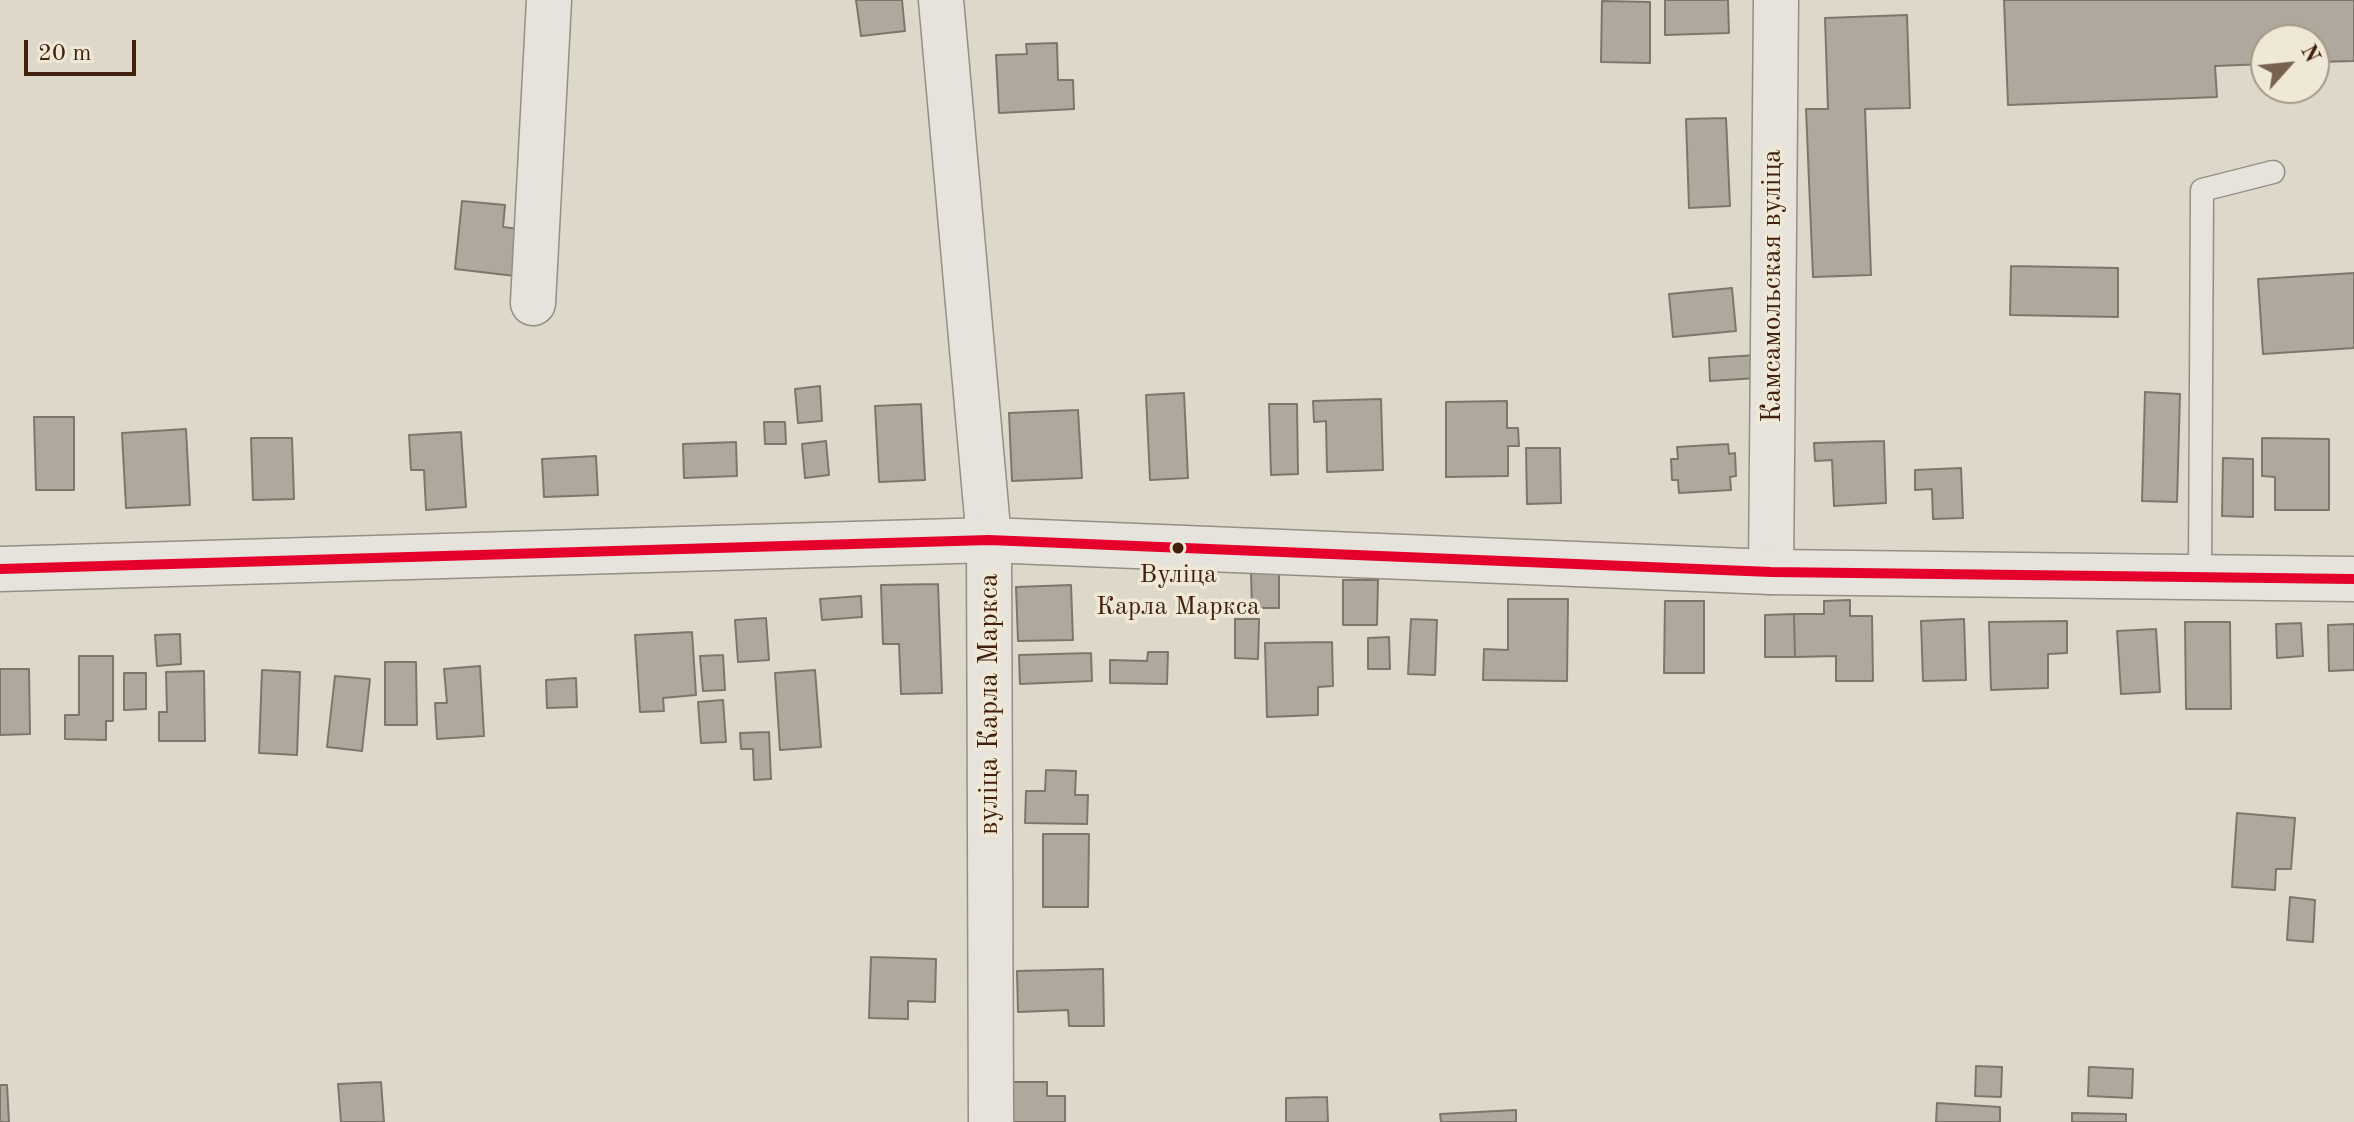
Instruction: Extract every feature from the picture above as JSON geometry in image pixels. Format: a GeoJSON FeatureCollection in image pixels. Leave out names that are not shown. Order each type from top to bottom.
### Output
{"type":"FeatureCollection","features":[{"type":"Feature","properties":{"kind":"street"},"geometry":{"type":"LineString","coordinates":[[533,303],[549,0]]}},
{"type":"Feature","properties":{"kind":"street","name":"вуліца Карла Маркса"},"geometry":{"type":"LineString","coordinates":[[941,0],[989,540],[991,1122]]}},
{"type":"Feature","properties":{"kind":"street","name":"Камсамольская вуліца"},"geometry":{"type":"LineString","coordinates":[[1771,572],[1776,0]]}},
{"type":"Feature","properties":{"kind":"street"},"geometry":{"type":"LineString","coordinates":[[0,569],[989,540],[1771,572],[2200,574],[2354,579]]}},
{"type":"Feature","properties":{"kind":"lane"},"geometry":{"type":"LineString","coordinates":[[2200,574],[2202,190],[2273,172]]}},
{"type":"Feature","properties":{"kind":"building"},"geometry":{"type":"Polygon","coordinates":[[[856,0],[902,0],[905,31],[861,36],[856,0]]]}},
{"type":"Feature","properties":{"kind":"building"},"geometry":{"type":"Polygon","coordinates":[[[1665,0],[1728,0],[1729,33],[1665,35],[1665,0]]]}},
{"type":"Feature","properties":{"kind":"building"},"geometry":{"type":"Polygon","coordinates":[[[2004,0],[2354,0],[2354,61],[2330,62],[2330,24],[2250,24],[2250,65],[2215,66],[2217,97],[2008,105],[2004,0]]]}},
{"type":"Feature","properties":{"kind":"building"},"geometry":{"type":"Polygon","coordinates":[[[1602,1],[1650,2],[1650,63],[1601,62],[1602,1]]]}},
{"type":"Feature","properties":{"kind":"building"},"geometry":{"type":"Polygon","coordinates":[[[1907,15],[1910,108],[1865,109],[1871,275],[1813,277],[1806,109],[1828,109],[1825,18],[1907,15]]]}},
{"type":"Feature","properties":{"kind":"building"},"geometry":{"type":"Polygon","coordinates":[[[1057,43],[1058,80],[1073,80],[1074,109],[999,113],[996,55],[1027,54],[1026,44],[1057,43]]]}},
{"type":"Feature","properties":{"kind":"building"},"geometry":{"type":"Polygon","coordinates":[[[1726,118],[1730,206],[1689,208],[1686,119],[1726,118]]]}},
{"type":"Feature","properties":{"kind":"building"},"geometry":{"type":"Polygon","coordinates":[[[462,201],[505,205],[503,227],[519,229],[515,276],[455,269],[462,201]]]}},
{"type":"Feature","properties":{"kind":"building"},"geometry":{"type":"Polygon","coordinates":[[[2011,266],[2118,268],[2118,317],[2010,315],[2011,266]]]}},
{"type":"Feature","properties":{"kind":"building"},"geometry":{"type":"Polygon","coordinates":[[[2354,273],[2354,348],[2263,354],[2258,279],[2354,273]]]}},
{"type":"Feature","properties":{"kind":"building"},"geometry":{"type":"Polygon","coordinates":[[[1732,288],[1736,331],[1673,337],[1669,294],[1732,288]]]}},
{"type":"Feature","properties":{"kind":"building"},"geometry":{"type":"Polygon","coordinates":[[[1757,355],[1758,378],[1710,381],[1709,358],[1757,355]]]}},
{"type":"Feature","properties":{"kind":"building"},"geometry":{"type":"Polygon","coordinates":[[[820,386],[822,421],[798,423],[795,389],[820,386]]]}},
{"type":"Feature","properties":{"kind":"building"},"geometry":{"type":"Polygon","coordinates":[[[2145,392],[2180,394],[2177,502],[2142,501],[2145,392]]]}},
{"type":"Feature","properties":{"kind":"building"},"geometry":{"type":"Polygon","coordinates":[[[1184,393],[1188,478],[1150,480],[1146,395],[1184,393]]]}},
{"type":"Feature","properties":{"kind":"building"},"geometry":{"type":"Polygon","coordinates":[[[1381,399],[1383,470],[1327,472],[1326,421],[1314,422],[1313,401],[1381,399]]]}},
{"type":"Feature","properties":{"kind":"building"},"geometry":{"type":"Polygon","coordinates":[[[1507,401],[1507,428],[1518,428],[1519,446],[1508,446],[1508,476],[1446,477],[1446,402],[1507,401]]]}},
{"type":"Feature","properties":{"kind":"building"},"geometry":{"type":"Polygon","coordinates":[[[921,404],[925,480],[879,482],[875,406],[921,404]]]}},
{"type":"Feature","properties":{"kind":"building"},"geometry":{"type":"Polygon","coordinates":[[[1269,404],[1297,404],[1298,474],[1271,475],[1269,404]]]}},
{"type":"Feature","properties":{"kind":"building"},"geometry":{"type":"Polygon","coordinates":[[[1078,410],[1082,478],[1012,481],[1009,413],[1078,410]]]}},
{"type":"Feature","properties":{"kind":"building"},"geometry":{"type":"Polygon","coordinates":[[[34,417],[74,417],[74,490],[36,490],[34,417]]]}},
{"type":"Feature","properties":{"kind":"building"},"geometry":{"type":"Polygon","coordinates":[[[764,422],[785,422],[786,444],[765,444],[764,422]]]}},
{"type":"Feature","properties":{"kind":"building"},"geometry":{"type":"Polygon","coordinates":[[[186,429],[190,505],[126,508],[122,433],[186,429]]]}},
{"type":"Feature","properties":{"kind":"building"},"geometry":{"type":"Polygon","coordinates":[[[461,432],[466,507],[426,510],[424,470],[411,470],[409,435],[461,432]]]}},
{"type":"Feature","properties":{"kind":"building"},"geometry":{"type":"Polygon","coordinates":[[[251,438],[292,438],[294,499],[253,500],[251,438]]]}},
{"type":"Feature","properties":{"kind":"building"},"geometry":{"type":"Polygon","coordinates":[[[2262,438],[2329,439],[2329,510],[2275,510],[2275,477],[2262,476],[2262,438]]]}},
{"type":"Feature","properties":{"kind":"building"},"geometry":{"type":"Polygon","coordinates":[[[826,441],[829,475],[805,478],[802,444],[826,441]]]}},
{"type":"Feature","properties":{"kind":"building"},"geometry":{"type":"Polygon","coordinates":[[[1884,441],[1886,503],[1834,506],[1832,460],[1815,461],[1814,443],[1884,441]]]}},
{"type":"Feature","properties":{"kind":"building"},"geometry":{"type":"Polygon","coordinates":[[[736,442],[737,476],[684,478],[683,444],[736,442]]]}},
{"type":"Feature","properties":{"kind":"building"},"geometry":{"type":"Polygon","coordinates":[[[1728,444],[1729,454],[1735,453],[1736,476],[1730,477],[1731,490],[1679,493],[1678,480],[1672,480],[1671,459],[1678,459],[1677,447],[1728,444]]]}},
{"type":"Feature","properties":{"kind":"building"},"geometry":{"type":"Polygon","coordinates":[[[1526,448],[1560,448],[1561,503],[1527,504],[1526,448]]]}},
{"type":"Feature","properties":{"kind":"building"},"geometry":{"type":"Polygon","coordinates":[[[596,456],[598,495],[544,497],[542,459],[596,456]]]}},
{"type":"Feature","properties":{"kind":"building"},"geometry":{"type":"Polygon","coordinates":[[[2223,458],[2253,459],[2253,517],[2222,516],[2223,458]]]}},
{"type":"Feature","properties":{"kind":"building"},"geometry":{"type":"Polygon","coordinates":[[[1961,468],[1963,518],[1933,519],[1932,489],[1915,490],[1915,470],[1961,468]]]}},
{"type":"Feature","properties":{"kind":"building"},"geometry":{"type":"Polygon","coordinates":[[[1279,572],[1279,608],[1252,608],[1251,573],[1279,572]]]}},
{"type":"Feature","properties":{"kind":"building"},"geometry":{"type":"Polygon","coordinates":[[[1343,580],[1378,580],[1377,625],[1343,625],[1343,580]]]}},
{"type":"Feature","properties":{"kind":"building"},"geometry":{"type":"Polygon","coordinates":[[[938,584],[942,693],[901,694],[899,644],[883,644],[881,585],[938,584]]]}},
{"type":"Feature","properties":{"kind":"building"},"geometry":{"type":"Polygon","coordinates":[[[1071,585],[1073,640],[1018,641],[1016,587],[1071,585]]]}},
{"type":"Feature","properties":{"kind":"building"},"geometry":{"type":"Polygon","coordinates":[[[861,596],[862,617],[822,620],[820,599],[861,596]]]}},
{"type":"Feature","properties":{"kind":"building"},"geometry":{"type":"Polygon","coordinates":[[[1508,599],[1568,599],[1567,681],[1483,680],[1484,649],[1508,650],[1508,599]]]}},
{"type":"Feature","properties":{"kind":"building"},"geometry":{"type":"Polygon","coordinates":[[[1850,600],[1850,616],[1872,616],[1873,681],[1836,681],[1836,656],[1795,657],[1794,614],[1824,614],[1824,601],[1850,600]]]}},
{"type":"Feature","properties":{"kind":"building"},"geometry":{"type":"Polygon","coordinates":[[[1665,601],[1704,601],[1704,673],[1664,673],[1665,601]]]}},
{"type":"Feature","properties":{"kind":"building"},"geometry":{"type":"Polygon","coordinates":[[[1794,614],[1795,657],[1765,657],[1765,615],[1794,614]]]}},
{"type":"Feature","properties":{"kind":"building"},"geometry":{"type":"Polygon","coordinates":[[[766,618],[769,660],[738,662],[735,620],[766,618]]]}},
{"type":"Feature","properties":{"kind":"building"},"geometry":{"type":"Polygon","coordinates":[[[1235,619],[1259,619],[1258,659],[1235,658],[1235,619]]]}},
{"type":"Feature","properties":{"kind":"building"},"geometry":{"type":"Polygon","coordinates":[[[1411,619],[1437,620],[1435,675],[1408,674],[1411,619]]]}},
{"type":"Feature","properties":{"kind":"building"},"geometry":{"type":"Polygon","coordinates":[[[1964,619],[1966,680],[1923,681],[1921,621],[1964,619]]]}},
{"type":"Feature","properties":{"kind":"building"},"geometry":{"type":"Polygon","coordinates":[[[2067,621],[2067,653],[2048,654],[2048,688],[1991,690],[1989,622],[2067,621]]]}},
{"type":"Feature","properties":{"kind":"building"},"geometry":{"type":"Polygon","coordinates":[[[2185,622],[2230,622],[2231,709],[2186,709],[2185,622]]]}},
{"type":"Feature","properties":{"kind":"building"},"geometry":{"type":"Polygon","coordinates":[[[2301,623],[2303,656],[2277,658],[2276,624],[2301,623]]]}},
{"type":"Feature","properties":{"kind":"building"},"geometry":{"type":"Polygon","coordinates":[[[2354,624],[2354,670],[2329,671],[2328,625],[2354,624]]]}},
{"type":"Feature","properties":{"kind":"building"},"geometry":{"type":"Polygon","coordinates":[[[2156,629],[2160,692],[2121,694],[2117,631],[2156,629]]]}},
{"type":"Feature","properties":{"kind":"building"},"geometry":{"type":"Polygon","coordinates":[[[692,632],[696,695],[663,698],[664,711],[640,712],[635,635],[692,632]]]}},
{"type":"Feature","properties":{"kind":"building"},"geometry":{"type":"Polygon","coordinates":[[[180,634],[181,664],[157,666],[155,635],[180,634]]]}},
{"type":"Feature","properties":{"kind":"building"},"geometry":{"type":"Polygon","coordinates":[[[1389,637],[1390,669],[1368,669],[1368,638],[1389,637]]]}},
{"type":"Feature","properties":{"kind":"building"},"geometry":{"type":"Polygon","coordinates":[[[1332,642],[1333,686],[1318,687],[1318,715],[1267,717],[1265,643],[1332,642]]]}},
{"type":"Feature","properties":{"kind":"building"},"geometry":{"type":"Polygon","coordinates":[[[1148,652],[1168,652],[1167,684],[1110,683],[1110,660],[1147,661],[1148,652]]]}},
{"type":"Feature","properties":{"kind":"building"},"geometry":{"type":"Polygon","coordinates":[[[1091,653],[1092,681],[1020,684],[1019,655],[1091,653]]]}},
{"type":"Feature","properties":{"kind":"building"},"geometry":{"type":"Polygon","coordinates":[[[723,655],[725,690],[703,691],[700,656],[723,655]]]}},
{"type":"Feature","properties":{"kind":"building"},"geometry":{"type":"Polygon","coordinates":[[[79,656],[113,656],[113,721],[106,721],[106,740],[65,739],[65,715],[79,715],[79,656]]]}},
{"type":"Feature","properties":{"kind":"building"},"geometry":{"type":"Polygon","coordinates":[[[385,662],[416,662],[417,725],[385,725],[385,662]]]}},
{"type":"Feature","properties":{"kind":"building"},"geometry":{"type":"Polygon","coordinates":[[[480,666],[484,736],[437,739],[435,703],[447,703],[444,669],[480,666]]]}},
{"type":"Feature","properties":{"kind":"building"},"geometry":{"type":"Polygon","coordinates":[[[0,669],[29,669],[30,734],[0,735],[0,669]]]}},
{"type":"Feature","properties":{"kind":"building"},"geometry":{"type":"Polygon","coordinates":[[[262,670],[300,672],[297,755],[259,753],[262,670]]]}},
{"type":"Feature","properties":{"kind":"building"},"geometry":{"type":"Polygon","coordinates":[[[815,670],[821,747],[780,750],[775,673],[815,670]]]}},
{"type":"Feature","properties":{"kind":"building"},"geometry":{"type":"Polygon","coordinates":[[[204,671],[205,741],[159,741],[159,712],[167,712],[166,672],[204,671]]]}},
{"type":"Feature","properties":{"kind":"building"},"geometry":{"type":"Polygon","coordinates":[[[124,673],[146,673],[146,709],[124,710],[124,673]]]}},
{"type":"Feature","properties":{"kind":"building"},"geometry":{"type":"Polygon","coordinates":[[[335,676],[370,679],[362,751],[327,747],[335,676]]]}},
{"type":"Feature","properties":{"kind":"building"},"geometry":{"type":"Polygon","coordinates":[[[576,678],[577,707],[547,708],[546,680],[576,678]]]}},
{"type":"Feature","properties":{"kind":"building"},"geometry":{"type":"Polygon","coordinates":[[[723,700],[726,742],[701,743],[698,702],[723,700]]]}},
{"type":"Feature","properties":{"kind":"building"},"geometry":{"type":"Polygon","coordinates":[[[769,732],[771,779],[754,780],[753,749],[741,749],[740,733],[769,732]]]}},
{"type":"Feature","properties":{"kind":"building"},"geometry":{"type":"Polygon","coordinates":[[[1046,770],[1076,771],[1075,795],[1088,795],[1087,824],[1025,823],[1026,791],[1045,791],[1046,770]]]}},
{"type":"Feature","properties":{"kind":"building"},"geometry":{"type":"Polygon","coordinates":[[[2237,813],[2295,818],[2291,869],[2276,869],[2275,890],[2232,887],[2237,813]]]}},
{"type":"Feature","properties":{"kind":"building"},"geometry":{"type":"Polygon","coordinates":[[[1043,834],[1089,834],[1088,907],[1043,907],[1043,834]]]}},
{"type":"Feature","properties":{"kind":"building"},"geometry":{"type":"Polygon","coordinates":[[[2290,897],[2315,900],[2313,942],[2287,940],[2290,897]]]}},
{"type":"Feature","properties":{"kind":"building"},"geometry":{"type":"Polygon","coordinates":[[[871,957],[936,959],[935,1002],[908,1001],[908,1019],[869,1018],[871,957]]]}},
{"type":"Feature","properties":{"kind":"building"},"geometry":{"type":"Polygon","coordinates":[[[1103,969],[1104,1026],[1069,1026],[1068,1010],[1018,1012],[1017,971],[1103,969]]]}},
{"type":"Feature","properties":{"kind":"building"},"geometry":{"type":"Polygon","coordinates":[[[1976,1066],[2002,1067],[2001,1097],[1975,1096],[1976,1066]]]}},
{"type":"Feature","properties":{"kind":"building"},"geometry":{"type":"Polygon","coordinates":[[[2089,1067],[2133,1069],[2132,1098],[2088,1096],[2089,1067]]]}},
{"type":"Feature","properties":{"kind":"building"},"geometry":{"type":"Polygon","coordinates":[[[381,1082],[384,1122],[341,1122],[338,1084],[381,1082]]]}},
{"type":"Feature","properties":{"kind":"building"},"geometry":{"type":"Polygon","coordinates":[[[1007,1082],[1047,1082],[1047,1096],[1065,1096],[1065,1122],[1007,1122],[1007,1082]]]}},
{"type":"Feature","properties":{"kind":"building"},"geometry":{"type":"Polygon","coordinates":[[[0,1085],[7,1085],[9,1122],[0,1122],[0,1085]]]}},
{"type":"Feature","properties":{"kind":"building"},"geometry":{"type":"Polygon","coordinates":[[[1327,1097],[1328,1122],[1286,1122],[1286,1098],[1327,1097]]]}},
{"type":"Feature","properties":{"kind":"building"},"geometry":{"type":"Polygon","coordinates":[[[1937,1103],[2000,1107],[2000,1122],[1936,1122],[1937,1103]]]}},
{"type":"Feature","properties":{"kind":"building"},"geometry":{"type":"Polygon","coordinates":[[[1516,1110],[1516,1122],[1441,1122],[1440,1114],[1516,1110]]]}},
{"type":"Feature","properties":{"kind":"building"},"geometry":{"type":"Polygon","coordinates":[[[2072,1113],[2126,1114],[2126,1122],[2072,1122],[2072,1113]]]}},
{"type":"Feature","properties":{"kind":"transit line"},"geometry":{"type":"LineString","coordinates":[[0,569],[989,540],[1771,572],[2354,579]]}},
{"type":"Feature","properties":{"kind":"place","name":"Вуліца Карла Маркса"},"geometry":{"type":"Point","coordinates":[1178,548]}}]}
